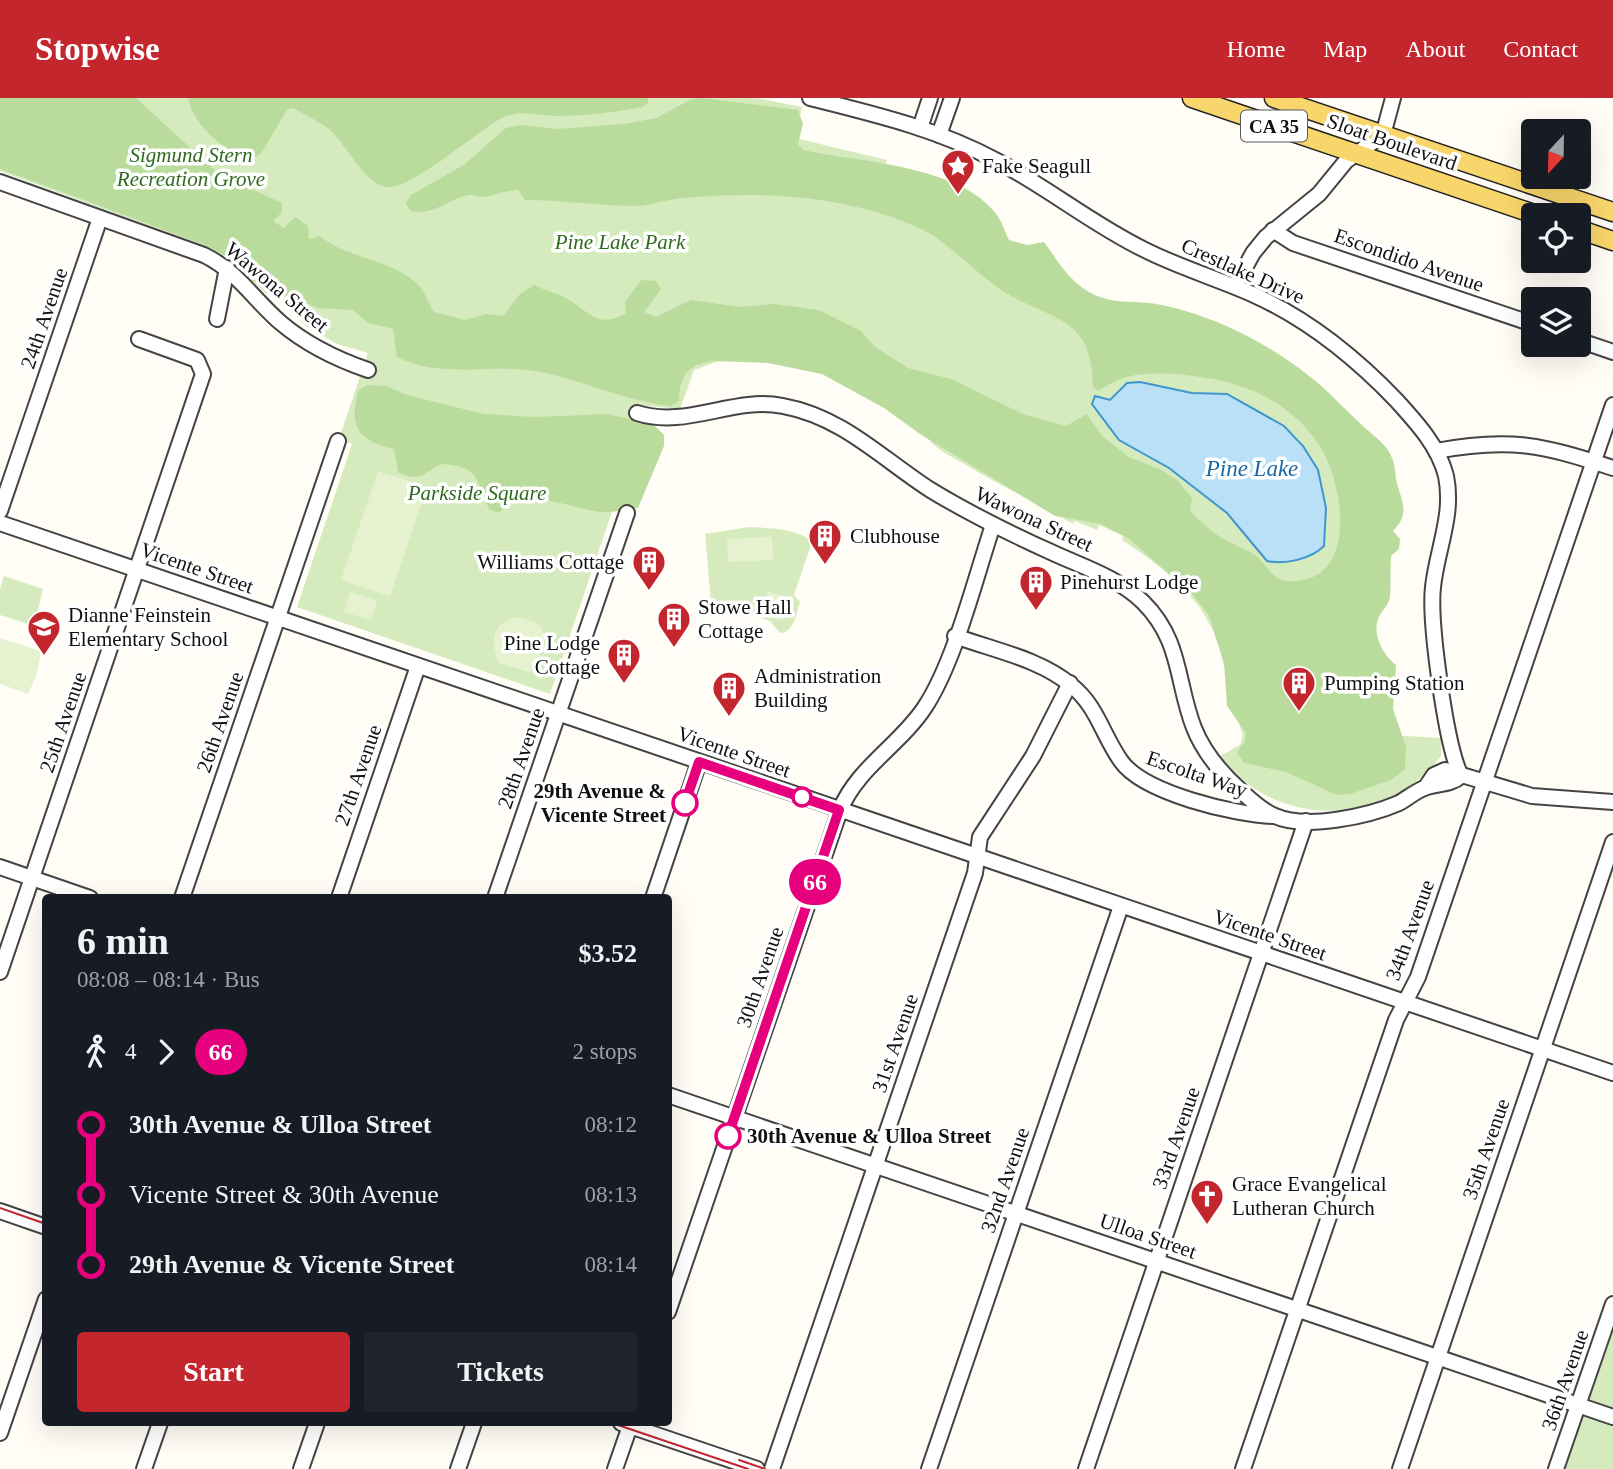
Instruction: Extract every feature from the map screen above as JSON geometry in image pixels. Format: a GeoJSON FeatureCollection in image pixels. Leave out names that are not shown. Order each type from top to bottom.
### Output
{"type":"FeatureCollection","features":[{"type":"Feature","properties":{"kind":"main road","name":"Sloat Boulevard"},"geometry":{"type":"LineString","coordinates":[[1192,98],[1521,210]]}},
{"type":"Feature","properties":{"kind":"main road","name":"Sloat Boulevard"},"geometry":{"type":"LineString","coordinates":[[1274,98],[1613,212]]}},
{"type":"Feature","properties":{"kind":"main road"},"geometry":{"type":"LineString","coordinates":[[1591,233],[1613,241]]}},
{"type":"Feature","properties":{"kind":"street","name":"Crestlake Drive"},"geometry":{"type":"LineString","coordinates":[[810,98],[920,128],[998,161],[1142,249],[1235,286],[1295,316],[1347,353],[1402,407],[1436,452],[1445,475],[1448,508],[1433,587],[1433,632],[1454,754],[1461,776]]}},
{"type":"Feature","properties":{"kind":"street"},"geometry":{"type":"LineString","coordinates":[[920,128],[930,98]]}},
{"type":"Feature","properties":{"kind":"street"},"geometry":{"type":"LineString","coordinates":[[939,135],[952,98]]}},
{"type":"Feature","properties":{"kind":"street"},"geometry":{"type":"LineString","coordinates":[[1235,286],[1253,253],[1273,230],[1319,194],[1355,154],[1383,135],[1394,98]]}},
{"type":"Feature","properties":{"kind":"street","name":"Wawona Street"},"geometry":{"type":"LineString","coordinates":[[0,182],[187,248],[227,268],[292,332],[330,355],[368,370]]}},
{"type":"Feature","properties":{"kind":"street","name":"24th Avenue"},"geometry":{"type":"LineString","coordinates":[[0,511],[100,218]]}},
{"type":"Feature","properties":{"kind":"street","name":"Escondido Avenue"},"geometry":{"type":"LineString","coordinates":[[1273,230],[1293,243],[1521,320]]}},
{"type":"Feature","properties":{"kind":"street"},"geometry":{"type":"LineString","coordinates":[[217,319],[227,268]]}},
{"type":"Feature","properties":{"kind":"street","name":"25th Avenue"},"geometry":{"type":"LineString","coordinates":[[0,972],[202,379],[202,365],[194,358],[139,339]]}},
{"type":"Feature","properties":{"kind":"street"},"geometry":{"type":"LineString","coordinates":[[1591,344],[1613,352]]}},
{"type":"Feature","properties":{"kind":"street","name":"Wawona Street"},"geometry":{"type":"LineString","coordinates":[[637,413],[674,419],[752,403],[774,404],[816,414],[842,426],[926,487],[993,525],[1111,578],[1145,604],[1159,621],[1175,651],[1191,719],[1206,751],[1227,778],[1274,816]]}},
{"type":"Feature","properties":{"kind":"street","name":"34th Avenue"},"geometry":{"type":"LineString","coordinates":[[1243,1469],[1396,1020],[1418,977],[1613,405]]}},
{"type":"Feature","properties":{"kind":"street","name":"26th Avenue"},"geometry":{"type":"LineString","coordinates":[[183,894],[338,441]]}},
{"type":"Feature","properties":{"kind":"street"},"geometry":{"type":"LineString","coordinates":[[1436,452],[1477,444],[1515,443],[1553,449],[1613,468]]}},
{"type":"Feature","properties":{"kind":"street","name":"28th Avenue"},"geometry":{"type":"LineString","coordinates":[[496,894],[626,513]]}},
{"type":"Feature","properties":{"kind":"street","name":"Vicente Street"},"geometry":{"type":"LineString","coordinates":[[0,523],[1613,1073]]}},
{"type":"Feature","properties":{"kind":"street","name":"30th Avenue"},"geometry":{"type":"LineString","coordinates":[[672,1300],[839,810],[858,778],[898,740],[926,705],[955,636],[993,525]]}},
{"type":"Feature","properties":{"kind":"street","name":"Escolta Way"},"geometry":{"type":"LineString","coordinates":[[955,636],[1039,667],[1070,683],[1089,704],[1122,764],[1136,776],[1229,810],[1274,816]]}},
{"type":"Feature","properties":{"kind":"street","name":"27th Avenue"},"geometry":{"type":"LineString","coordinates":[[340,894],[418,666]]}},
{"type":"Feature","properties":{"kind":"street","name":"31st Avenue"},"geometry":{"type":"LineString","coordinates":[[772,1469],[975,873],[980,837],[1033,756],[1070,683]]}},
{"type":"Feature","properties":{"kind":"street"},"geometry":{"type":"LineString","coordinates":[[654,894],[699,762]]}},
{"type":"Feature","properties":{"kind":"street"},"geometry":{"type":"LineString","coordinates":[[1274,816],[1306,821],[1377,811],[1426,787],[1434,775],[1441,771],[1551,799],[1613,802]]}},
{"type":"Feature","properties":{"kind":"street","name":"33rd Avenue"},"geometry":{"type":"LineString","coordinates":[[1086,1469],[1306,821]]}},
{"type":"Feature","properties":{"kind":"street","name":"35th Avenue"},"geometry":{"type":"LineString","coordinates":[[1399,1469],[1613,842]]}},
{"type":"Feature","properties":{"kind":"street"},"geometry":{"type":"LineString","coordinates":[[0,867],[78,894]]}},
{"type":"Feature","properties":{"kind":"street","name":"32nd Avenue"},"geometry":{"type":"LineString","coordinates":[[929,1469],[1121,906]]}},
{"type":"Feature","properties":{"kind":"street","name":"Ulloa Street"},"geometry":{"type":"LineString","coordinates":[[672,1096],[1613,1417]]}},
{"type":"Feature","properties":{"kind":"street"},"geometry":{"type":"LineString","coordinates":[[0,1211],[42,1226]]}},
{"type":"Feature","properties":{"kind":"street","name":"36th Avenue"},"geometry":{"type":"LineString","coordinates":[[1556,1469],[1613,1304]]}},
{"type":"Feature","properties":{"kind":"street"},"geometry":{"type":"LineString","coordinates":[[0,1433],[42,1311]]}},
{"type":"Feature","properties":{"kind":"street"},"geometry":{"type":"LineString","coordinates":[[144,1469],[159,1426]]}},
{"type":"Feature","properties":{"kind":"street"},"geometry":{"type":"LineString","coordinates":[[301,1469],[316,1426]]}},
{"type":"Feature","properties":{"kind":"street"},"geometry":{"type":"LineString","coordinates":[[458,1469],[473,1426]]}},
{"type":"Feature","properties":{"kind":"street"},"geometry":{"type":"LineString","coordinates":[[615,1469],[626,1426]]}},
{"type":"Feature","properties":{"kind":"street"},"geometry":{"type":"LineString","coordinates":[[633,1426],[757,1469]]}},
{"type":"Feature","properties":{"kind":"green space","name":"Pine Lake Park"},"geometry":{"type":"Polygon","coordinates":[[[0,98],[757,98],[802,107],[795,138],[887,160],[877,188],[1100,305],[1231,359],[1336,445],[1390,735],[1441,738],[1441,756],[1418,780],[1391,797],[1362,807],[1330,811],[1299,807],[1270,797],[1243,780],[1220,756],[1240,745],[1243,735],[1229,697],[1232,695],[1220,652],[1204,614],[1184,589],[1160,567],[1122,540],[1123,536],[1099,525],[1097,530],[1075,521],[1073,524],[945,453],[922,432],[824,367],[724,359],[694,370],[680,409],[648,406],[550,694],[297,607],[352,444],[339,439],[368,353],[337,344],[306,326],[278,299],[259,274],[207,247],[0,171],[0,98]]]}},
{"type":"Feature","properties":{"kind":"green space","name":"Sigmund Stern Recreation Grove"},"geometry":{"type":"Polygon","coordinates":[[[0,98],[136,98],[220,175],[282,203],[282,212],[273,221],[284,228],[295,217],[308,226],[309,239],[320,236],[344,250],[398,271],[420,287],[434,312],[465,320],[487,314],[503,316],[520,294],[534,285],[566,298],[594,317],[608,320],[626,313],[625,302],[641,280],[656,281],[661,289],[644,312],[656,317],[691,300],[740,307],[774,304],[819,310],[861,331],[874,346],[908,368],[951,379],[1025,415],[1066,426],[1087,414],[1102,436],[1129,457],[1159,469],[1177,480],[1192,498],[1190,511],[1198,519],[1217,535],[1255,555],[1271,573],[1281,579],[1287,581],[1310,578],[1326,567],[1336,550],[1340,529],[1335,482],[1318,443],[1283,407],[1254,391],[1223,381],[1167,374],[1136,375],[1120,379],[1098,391],[1093,387],[1087,349],[1071,327],[1013,297],[942,242],[919,228],[862,208],[773,196],[713,196],[623,206],[525,200],[518,190],[485,197],[468,195],[425,212],[410,210],[406,203],[411,195],[465,164],[506,128],[520,125],[556,129],[624,124],[656,118],[692,99],[702,98],[798,110],[803,124],[798,144],[803,150],[907,168],[959,185],[981,198],[997,215],[1009,240],[1027,245],[1044,242],[1069,276],[1089,292],[1106,299],[1156,304],[1196,314],[1237,331],[1275,352],[1323,387],[1390,453],[1403,511],[1399,524],[1393,531],[1400,539],[1399,549],[1391,556],[1389,599],[1376,629],[1379,643],[1396,665],[1393,709],[1406,747],[1405,769],[1391,780],[1350,794],[1337,795],[1286,772],[1244,763],[1237,752],[1245,741],[1246,733],[1227,706],[1224,663],[1209,615],[1193,595],[1128,538],[1101,524],[1055,516],[920,434],[884,408],[822,374],[768,363],[712,361],[696,365],[686,373],[680,386],[679,401],[671,406],[638,400],[573,380],[522,369],[450,369],[414,364],[397,357],[393,329],[368,323],[353,310],[318,308],[294,298],[266,293],[224,255],[208,246],[0,169],[0,98]]]}},
{"type":"Feature","properties":{"kind":"green space"},"geometry":{"type":"Polygon","coordinates":[[[188,98],[648,98],[648,103],[643,107],[590,114],[557,116],[521,113],[507,116],[426,171],[396,186],[386,187],[362,170],[330,130],[293,108],[287,110],[262,152],[256,157],[234,151],[213,138],[197,119],[188,98]]]}},
{"type":"Feature","properties":{"kind":"green space"},"geometry":{"type":"Polygon","coordinates":[[[367,385],[386,386],[407,395],[484,414],[536,417],[607,414],[654,425],[664,435],[664,446],[638,508],[601,512],[534,499],[510,504],[499,513],[489,509],[475,476],[463,468],[441,464],[416,477],[398,472],[394,449],[364,436],[356,423],[355,403],[358,391],[367,385]]]}},
{"type":"Feature","properties":{"kind":"green space"},"geometry":{"type":"Polygon","coordinates":[[[378,471],[427,487],[390,596],[341,580],[378,471]]]}},
{"type":"Feature","properties":{"kind":"green space"},"geometry":{"type":"Polygon","coordinates":[[[749,527],[791,531],[812,542],[794,595],[800,602],[796,617],[785,632],[780,633],[770,621],[711,602],[705,534],[749,527]]]}},
{"type":"Feature","properties":{"kind":"green space"},"geometry":{"type":"Polygon","coordinates":[[[772,537],[773,560],[728,562],[727,539],[772,537]]]}},
{"type":"Feature","properties":{"kind":"green space"},"geometry":{"type":"Polygon","coordinates":[[[4,576],[43,589],[34,626],[0,615],[0,589],[4,576]]]}},
{"type":"Feature","properties":{"kind":"green space"},"geometry":{"type":"Polygon","coordinates":[[[768,591],[791,599],[783,621],[760,614],[768,591]]]}},
{"type":"Feature","properties":{"kind":"green space"},"geometry":{"type":"Polygon","coordinates":[[[350,592],[377,601],[371,620],[344,612],[350,592]]]}},
{"type":"Feature","properties":{"kind":"green space"},"geometry":{"type":"Polygon","coordinates":[[[517,617],[538,623],[545,635],[536,668],[529,672],[499,663],[494,648],[498,629],[517,617]]]}},
{"type":"Feature","properties":{"kind":"green space"},"geometry":{"type":"Polygon","coordinates":[[[0,638],[41,651],[37,674],[28,694],[0,684],[0,638]]]}},
{"type":"Feature","properties":{"kind":"green space"},"geometry":{"type":"Polygon","coordinates":[[[1613,1304],[1613,1469],[1556,1469],[1613,1304]]]}},
{"type":"Feature","properties":{"kind":"water","name":"Pine Lake"},"geometry":{"type":"Polygon","coordinates":[[[1140,382],[1192,393],[1227,394],[1284,426],[1303,446],[1318,470],[1326,508],[1324,546],[1319,551],[1297,560],[1267,561],[1227,513],[1169,468],[1119,440],[1092,404],[1095,396],[1110,400],[1127,383],[1140,382]]]}},
{"type":"Feature","properties":{"kind":"tram line"},"geometry":{"type":"LineString","coordinates":[[0,1208],[42,1223]]}},
{"type":"Feature","properties":{"kind":"tram line"},"geometry":{"type":"LineString","coordinates":[[621,1426],[748,1469]]}},
{"type":"Feature","properties":{"kind":"tram line"},"geometry":{"type":"LineString","coordinates":[[739,1460],[765,1469]]}},
{"type":"Feature","properties":{"kind":"bus line","name":"66"},"geometry":{"type":"LineString","coordinates":[[685,803],[699,762],[839,810],[728,1136]]}},
{"type":"Feature","properties":{"kind":"place","name":"Fake Seagull"},"geometry":{"type":"Point","coordinates":[958,196]}},
{"type":"Feature","properties":{"kind":"place","name":"Clubhouse"},"geometry":{"type":"Point","coordinates":[825,566]}},
{"type":"Feature","properties":{"kind":"place","name":"Williams Cottage"},"geometry":{"type":"Point","coordinates":[649,592]}},
{"type":"Feature","properties":{"kind":"place","name":"Pinehurst Lodge"},"geometry":{"type":"Point","coordinates":[1036,612]}},
{"type":"Feature","properties":{"kind":"place","name":"Stowe Hall Cottage"},"geometry":{"type":"Point","coordinates":[674,649]}},
{"type":"Feature","properties":{"kind":"place","name":"Dianne Feinstein Elementary School"},"geometry":{"type":"Point","coordinates":[44,657]}},
{"type":"Feature","properties":{"kind":"place","name":"Pine Lodge Cottage"},"geometry":{"type":"Point","coordinates":[624,685]}},
{"type":"Feature","properties":{"kind":"place","name":"Pumping Station"},"geometry":{"type":"Point","coordinates":[1299,713]}},
{"type":"Feature","properties":{"kind":"place","name":"Administration Building"},"geometry":{"type":"Point","coordinates":[729,718]}},
{"type":"Feature","properties":{"kind":"place","name":"29th Avenue & Vicente Street"},"geometry":{"type":"Point","coordinates":[685,803]}},
{"type":"Feature","properties":{"kind":"place","name":"30th Avenue & Ulloa Street"},"geometry":{"type":"Point","coordinates":[728,1136]}},
{"type":"Feature","properties":{"kind":"place","name":"Grace Evangelical Lutheran Church"},"geometry":{"type":"Point","coordinates":[1207,1226]}},
{"type":"Feature","properties":{"kind":"park label","name":"Parkside Square"},"geometry":{"type":"Point","coordinates":[477,493]}}]}
